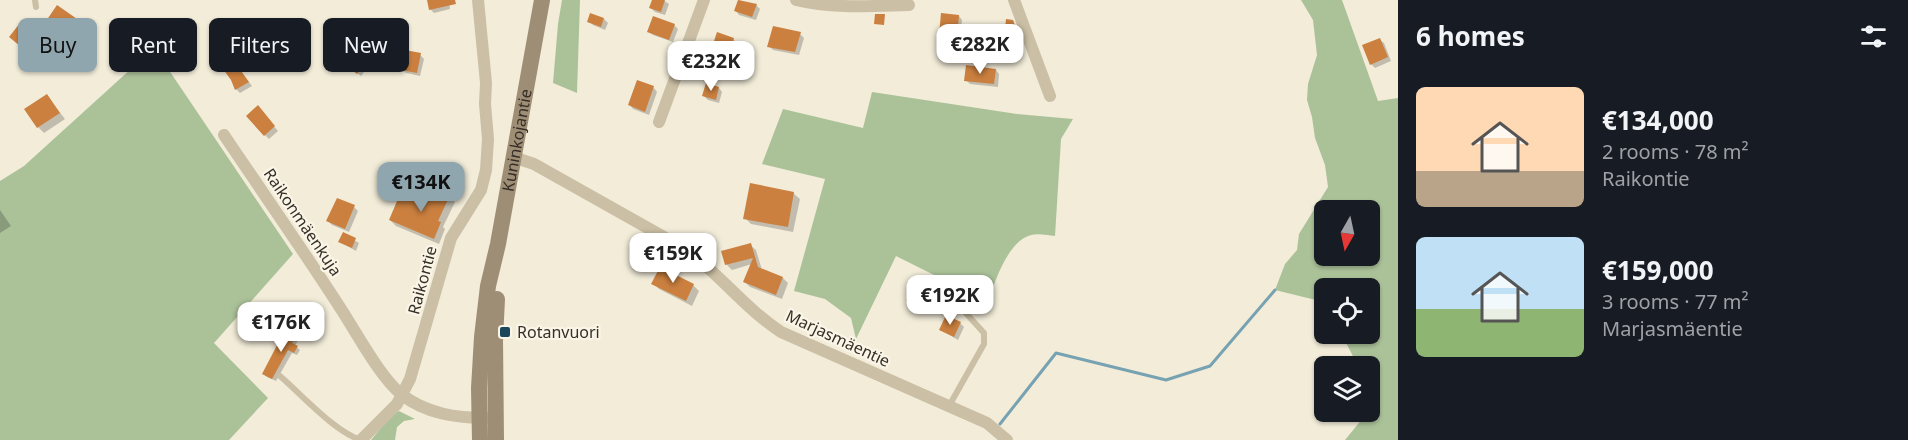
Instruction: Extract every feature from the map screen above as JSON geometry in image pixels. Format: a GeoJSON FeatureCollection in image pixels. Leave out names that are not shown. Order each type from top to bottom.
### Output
{"type":"FeatureCollection","features":[{"type":"Feature","properties":{"kind":"main road","name":"Kuninkojantie"},"geometry":{"type":"LineString","coordinates":[[487,418],[482,337],[488,286],[498,244],[542,0]]}},
{"type":"Feature","properties":{"kind":"main road"},"geometry":{"type":"LineString","coordinates":[[480,440],[487,418]]}},
{"type":"Feature","properties":{"kind":"main road"},"geometry":{"type":"LineString","coordinates":[[487,418],[496,440]]}},
{"type":"Feature","properties":{"kind":"street","name":"Raikontie"},"geometry":{"type":"LineString","coordinates":[[361,440],[398,404],[410,379],[451,238],[481,190],[486,170],[488,140],[484,104],[486,83],[477,0]]}},
{"type":"Feature","properties":{"kind":"street"},"geometry":{"type":"LineString","coordinates":[[659,122],[704,0]]}},
{"type":"Feature","properties":{"kind":"street"},"geometry":{"type":"LineString","coordinates":[[796,0],[815,5],[909,5]]}},
{"type":"Feature","properties":{"kind":"street"},"geometry":{"type":"LineString","coordinates":[[1014,0],[1050,96]]}},
{"type":"Feature","properties":{"kind":"street","name":"Raikonmäenkuja"},"geometry":{"type":"LineString","coordinates":[[224,135],[373,360],[401,394],[438,413],[487,418]]}},
{"type":"Feature","properties":{"kind":"street","name":"Marjasmäentie"},"geometry":{"type":"LineString","coordinates":[[513,157],[534,164],[687,250],[707,265],[760,318],[781,332],[987,423],[1005,439]]}},
{"type":"Feature","properties":{"kind":"lane"},"geometry":{"type":"LineString","coordinates":[[949,406],[984,344],[984,333],[964,311]]}},
{"type":"Feature","properties":{"kind":"lane"},"geometry":{"type":"LineString","coordinates":[[280,376],[337,426],[361,440]]}},
{"type":"Feature","properties":{"kind":"green space"},"geometry":{"type":"Polygon","coordinates":[[[562,0],[580,0],[577,93],[553,83],[562,0]]]}},
{"type":"Feature","properties":{"kind":"green space"},"geometry":{"type":"Polygon","coordinates":[[[1301,0],[1342,0],[1378,101],[1398,98],[1398,440],[1345,440],[1360,422],[1380,422],[1380,356],[1353,356],[1347,344],[1380,344],[1380,278],[1314,278],[1314,300],[1275,290],[1285,264],[1297,250],[1299,234],[1314,210],[1314,266],[1380,266],[1380,200],[1320,200],[1328,187],[1325,165],[1315,138],[1307,100],[1308,84],[1317,55],[1313,20],[1301,0]]]}},
{"type":"Feature","properties":{"kind":"green space"},"geometry":{"type":"Polygon","coordinates":[[[128,72],[170,72],[293,254],[214,343],[268,398],[229,440],[0,440],[0,181],[24,166],[128,72]]]}},
{"type":"Feature","properties":{"kind":"green space"},"geometry":{"type":"Polygon","coordinates":[[[872,92],[1017,114],[1073,119],[1061,139],[1055,236],[1031,235],[1016,245],[1004,263],[988,302],[896,256],[856,339],[851,318],[825,299],[794,291],[825,179],[762,164],[783,109],[863,128],[872,92]]]}},
{"type":"Feature","properties":{"kind":"green space"},"geometry":{"type":"Polygon","coordinates":[[[399,411],[415,419],[404,421],[397,427],[395,440],[371,440],[391,416],[399,411]]]}},
{"type":"Feature","properties":{"kind":"building"},"geometry":{"type":"Polygon","coordinates":[[[427,0],[455,0],[456,4],[429,10],[427,0]]]}},
{"type":"Feature","properties":{"kind":"building"},"geometry":{"type":"Polygon","coordinates":[[[652,0],[665,0],[661,12],[649,8],[652,0]]]}},
{"type":"Feature","properties":{"kind":"building"},"geometry":{"type":"Polygon","coordinates":[[[738,0],[757,4],[752,17],[734,11],[738,0]]]}},
{"type":"Feature","properties":{"kind":"building"},"geometry":{"type":"Polygon","coordinates":[[[57,5],[76,18],[48,18],[57,5]]]}},
{"type":"Feature","properties":{"kind":"building"},"geometry":{"type":"Polygon","coordinates":[[[590,13],[604,18],[601,27],[587,22],[590,13]]]}},
{"type":"Feature","properties":{"kind":"building"},"geometry":{"type":"Polygon","coordinates":[[[941,13],[959,15],[957,37],[939,35],[941,13]]]}},
{"type":"Feature","properties":{"kind":"building"},"geometry":{"type":"Polygon","coordinates":[[[875,14],[885,14],[884,25],[874,24],[875,14]]]}},
{"type":"Feature","properties":{"kind":"building"},"geometry":{"type":"Polygon","coordinates":[[[653,16],[675,24],[669,40],[647,32],[653,16]]]}},
{"type":"Feature","properties":{"kind":"building"},"geometry":{"type":"Polygon","coordinates":[[[1006,19],[1013,20],[1016,28],[1013,51],[1003,49],[1006,19]]]}},
{"type":"Feature","properties":{"kind":"building"},"geometry":{"type":"Polygon","coordinates":[[[18,26],[18,44],[9,37],[18,26]]]}},
{"type":"Feature","properties":{"kind":"building"},"geometry":{"type":"Polygon","coordinates":[[[773,26],[801,32],[795,52],[767,47],[773,26]]]}},
{"type":"Feature","properties":{"kind":"building"},"geometry":{"type":"Polygon","coordinates":[[[717,32],[734,38],[726,62],[709,56],[717,32]]]}},
{"type":"Feature","properties":{"kind":"building"},"geometry":{"type":"Polygon","coordinates":[[[1380,38],[1388,57],[1370,65],[1362,45],[1380,38]]]}},
{"type":"Feature","properties":{"kind":"building"},"geometry":{"type":"Polygon","coordinates":[[[409,51],[421,53],[417,73],[409,72],[409,51]]]}},
{"type":"Feature","properties":{"kind":"building"},"geometry":{"type":"Polygon","coordinates":[[[966,65],[996,69],[994,84],[964,81],[966,65]]]}},
{"type":"Feature","properties":{"kind":"building"},"geometry":{"type":"Polygon","coordinates":[[[225,72],[242,72],[249,82],[235,90],[225,72]]]}},
{"type":"Feature","properties":{"kind":"building"},"geometry":{"type":"Polygon","coordinates":[[[637,80],[654,86],[645,112],[628,105],[637,80]]]}},
{"type":"Feature","properties":{"kind":"building"},"geometry":{"type":"Polygon","coordinates":[[[706,83],[719,87],[716,100],[702,96],[706,83]]]}},
{"type":"Feature","properties":{"kind":"building"},"geometry":{"type":"Polygon","coordinates":[[[47,94],[60,113],[37,128],[24,109],[47,94]]]}},
{"type":"Feature","properties":{"kind":"building"},"geometry":{"type":"Polygon","coordinates":[[[258,105],[275,126],[264,136],[246,116],[258,105]]]}},
{"type":"Feature","properties":{"kind":"building"},"geometry":{"type":"Polygon","coordinates":[[[750,183],[794,192],[788,227],[743,219],[750,183]]]}},
{"type":"Feature","properties":{"kind":"building"},"geometry":{"type":"Polygon","coordinates":[[[433,187],[450,195],[438,221],[441,222],[434,239],[389,220],[400,194],[425,204],[433,187]]]}},
{"type":"Feature","properties":{"kind":"building"},"geometry":{"type":"Polygon","coordinates":[[[337,198],[355,205],[345,229],[326,221],[337,198]]]}},
{"type":"Feature","properties":{"kind":"building"},"geometry":{"type":"Polygon","coordinates":[[[343,232],[356,238],[352,248],[338,242],[343,232]]]}},
{"type":"Feature","properties":{"kind":"building"},"geometry":{"type":"Polygon","coordinates":[[[751,243],[758,267],[783,277],[776,295],[743,282],[753,258],[725,265],[721,251],[751,243]]]}},
{"type":"Feature","properties":{"kind":"building"},"geometry":{"type":"Polygon","coordinates":[[[660,267],[694,284],[686,301],[651,284],[660,267]]]}},
{"type":"Feature","properties":{"kind":"building"},"geometry":{"type":"Polygon","coordinates":[[[915,282],[931,289],[922,308],[906,301],[915,282]]]}},
{"type":"Feature","properties":{"kind":"building"},"geometry":{"type":"Polygon","coordinates":[[[946,315],[961,322],[954,337],[939,330],[946,315]]]}},
{"type":"Feature","properties":{"kind":"building"},"geometry":{"type":"Polygon","coordinates":[[[286,328],[297,334],[292,343],[298,346],[294,353],[288,350],[272,379],[262,374],[286,328]]]}},
{"type":"Feature","properties":{"kind":"waterway"},"geometry":{"type":"LineString","coordinates":[[1000,424],[1056,353],[1166,380],[1210,366],[1275,290]]}},
{"type":"Feature","properties":{"kind":"place","name":"Rotanvuori"},"geometry":{"type":"Point","coordinates":[505,332]}}]}
